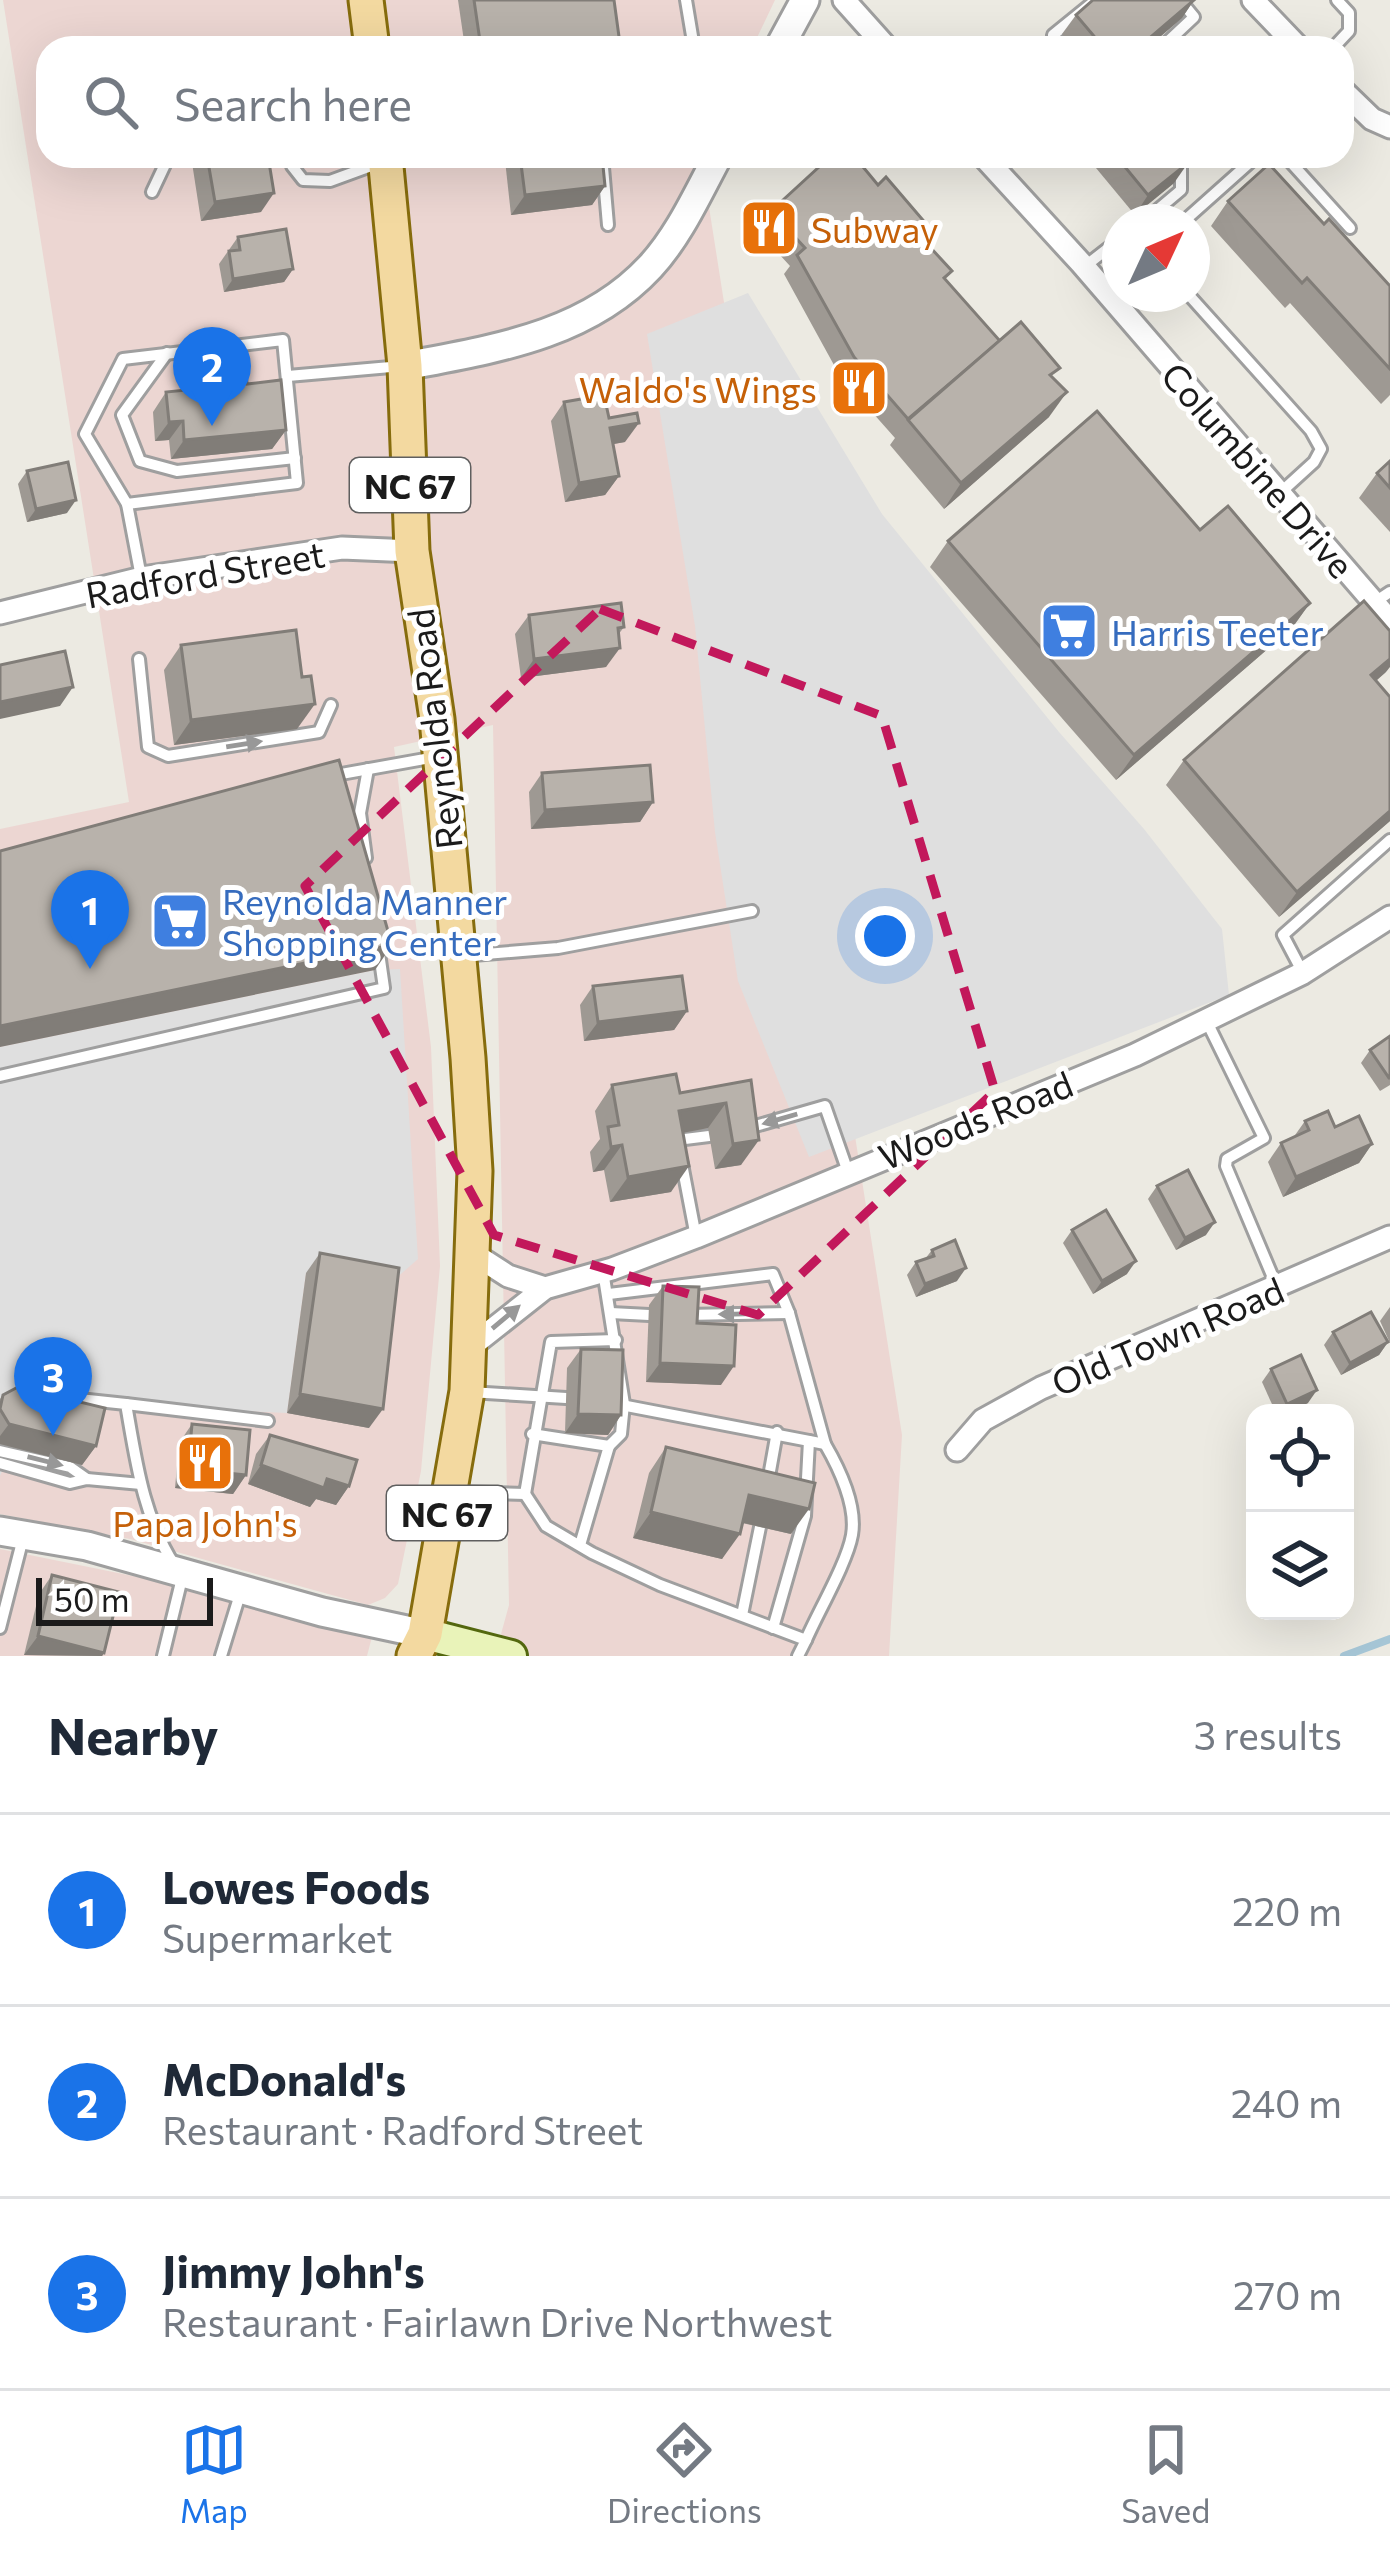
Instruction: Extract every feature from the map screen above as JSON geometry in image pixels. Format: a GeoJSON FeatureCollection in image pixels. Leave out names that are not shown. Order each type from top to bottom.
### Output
{"type":"FeatureCollection","features":[{"type":"Feature","properties":{"kind":"main road"},"geometry":{"type":"LineString","coordinates":[[366,0],[370,36]]}},
{"type":"Feature","properties":{"kind":"main road","name":"Reynolda Road"},"geometry":{"type":"LineString","coordinates":[[386,168],[405,366],[412,551],[439,757],[475,1171],[467,1391],[420,1645]]}},
{"type":"Feature","properties":{"kind":"main road"},"geometry":{"type":"LineString","coordinates":[[420,1645],[511,1656]]}},
{"type":"Feature","properties":{"kind":"street"},"geometry":{"type":"LineString","coordinates":[[785,36],[805,0]]}},
{"type":"Feature","properties":{"kind":"street"},"geometry":{"type":"LineString","coordinates":[[844,0],[876,36]]}},
{"type":"Feature","properties":{"kind":"street"},"geometry":{"type":"LineString","coordinates":[[1253,0],[1288,36]]}},
{"type":"Feature","properties":{"kind":"street"},"geometry":{"type":"LineString","coordinates":[[1354,102],[1372,119],[1390,127]]}},
{"type":"Feature","properties":{"kind":"street"},"geometry":{"type":"LineString","coordinates":[[405,366],[503,347],[566,327],[627,289],[670,241],[711,168]]}},
{"type":"Feature","properties":{"kind":"street","name":"Columbine Drive"},"geometry":{"type":"LineString","coordinates":[[1003,168],[1102,288]]}},
{"type":"Feature","properties":{"kind":"street","name":"Columbine Drive"},"geometry":{"type":"LineString","coordinates":[[1123,312],[1280,493],[1382,597],[1390,621]]}},
{"type":"Feature","properties":{"kind":"street","name":"Radford Street"},"geometry":{"type":"LineString","coordinates":[[0,613],[142,578],[342,548],[412,551]]}},
{"type":"Feature","properties":{"kind":"street","name":"Woods Road"},"geometry":{"type":"LineString","coordinates":[[470,1348],[545,1288],[696,1237],[1136,1055],[1303,973],[1390,917]]}},
{"type":"Feature","properties":{"kind":"street","name":"Old Town Road"},"geometry":{"type":"LineString","coordinates":[[957,1450],[983,1420],[1041,1388],[1390,1237]]}},
{"type":"Feature","properties":{"kind":"street"},"geometry":{"type":"LineString","coordinates":[[474,1254],[508,1276],[545,1288]]}},
{"type":"Feature","properties":{"kind":"street"},"geometry":{"type":"LineString","coordinates":[[12,1533],[180,1569],[375,1625],[420,1645]]}},
{"type":"Feature","properties":{"kind":"lane"},"geometry":{"type":"LineString","coordinates":[[686,0],[692,36]]}},
{"type":"Feature","properties":{"kind":"lane"},"geometry":{"type":"LineString","coordinates":[[1053,36],[1096,0]]}},
{"type":"Feature","properties":{"kind":"lane"},"geometry":{"type":"LineString","coordinates":[[1174,36],[1194,17],[1180,0]]}},
{"type":"Feature","properties":{"kind":"lane"},"geometry":{"type":"LineString","coordinates":[[1336,0],[1349,13],[1349,31],[1344,36]]}},
{"type":"Feature","properties":{"kind":"lane"},"geometry":{"type":"LineString","coordinates":[[152,192],[163,168]]}},
{"type":"Feature","properties":{"kind":"lane"},"geometry":{"type":"LineString","coordinates":[[293,168],[303,181],[330,181],[361,168]]}},
{"type":"Feature","properties":{"kind":"lane"},"geometry":{"type":"LineString","coordinates":[[603,168],[608,225]]}},
{"type":"Feature","properties":{"kind":"lane"},"geometry":{"type":"LineString","coordinates":[[1164,204],[1180,190],[1181,168]]}},
{"type":"Feature","properties":{"kind":"lane"},"geometry":{"type":"LineString","coordinates":[[1203,204],[1244,168]]}},
{"type":"Feature","properties":{"kind":"lane"},"geometry":{"type":"LineString","coordinates":[[1296,168],[1350,228]]}},
{"type":"Feature","properties":{"kind":"lane"},"geometry":{"type":"LineString","coordinates":[[1084,267],[1102,253]]}},
{"type":"Feature","properties":{"kind":"lane"},"geometry":{"type":"LineString","coordinates":[[1204,312],[1311,431],[1321,449],[1314,462],[1280,493]]}},
{"type":"Feature","properties":{"kind":"lane"},"geometry":{"type":"LineString","coordinates":[[127,504],[297,483],[283,340],[123,359],[85,434],[127,504],[142,578]]}},
{"type":"Feature","properties":{"kind":"lane"},"geometry":{"type":"LineString","coordinates":[[167,353],[122,415],[140,461],[176,471],[295,458]]}},
{"type":"Feature","properties":{"kind":"lane"},"geometry":{"type":"LineString","coordinates":[[288,376],[405,366]]}},
{"type":"Feature","properties":{"kind":"lane"},"geometry":{"type":"LineString","coordinates":[[139,659],[148,747],[168,756],[319,732],[331,705]]}},
{"type":"Feature","properties":{"kind":"lane"},"geometry":{"type":"LineString","coordinates":[[306,779],[439,757]]}},
{"type":"Feature","properties":{"kind":"lane"},"geometry":{"type":"LineString","coordinates":[[368,770],[360,814],[369,879]]}},
{"type":"Feature","properties":{"kind":"lane"},"geometry":{"type":"LineString","coordinates":[[1303,973],[1283,935],[1390,840]]}},
{"type":"Feature","properties":{"kind":"lane"},"geometry":{"type":"LineString","coordinates":[[458,957],[558,948],[752,911]]}},
{"type":"Feature","properties":{"kind":"lane"},"geometry":{"type":"LineString","coordinates":[[0,1076],[384,988],[378,944]]}},
{"type":"Feature","properties":{"kind":"lane"},"geometry":{"type":"LineString","coordinates":[[1207,1022],[1264,1138],[1227,1159],[1226,1166],[1277,1287]]}},
{"type":"Feature","properties":{"kind":"lane"},"geometry":{"type":"LineString","coordinates":[[735,1132],[825,1106],[848,1172]]}},
{"type":"Feature","properties":{"kind":"lane"},"geometry":{"type":"LineString","coordinates":[[696,1237],[677,1140],[710,1136]]}},
{"type":"Feature","properties":{"kind":"lane"},"geometry":{"type":"LineString","coordinates":[[580,1545],[609,1446],[621,1434],[624,1404],[603,1271]]}},
{"type":"Feature","properties":{"kind":"lane"},"geometry":{"type":"LineString","coordinates":[[609,1294],[773,1274],[789,1313],[825,1444],[836,1462],[852,1513],[852,1536],[798,1656]]}},
{"type":"Feature","properties":{"kind":"lane"},"geometry":{"type":"LineString","coordinates":[[611,1313],[649,1315]]}},
{"type":"Feature","properties":{"kind":"lane"},"geometry":{"type":"LineString","coordinates":[[685,1315],[789,1313]]}},
{"type":"Feature","properties":{"kind":"lane"},"geometry":{"type":"LineString","coordinates":[[616,1340],[551,1342],[525,1494],[546,1526],[580,1545],[660,1585],[806,1640]]}},
{"type":"Feature","properties":{"kind":"lane"},"geometry":{"type":"LineString","coordinates":[[467,1391],[566,1398]]}},
{"type":"Feature","properties":{"kind":"lane"},"geometry":{"type":"LineString","coordinates":[[46,1396],[268,1421]]}},
{"type":"Feature","properties":{"kind":"lane"},"geometry":{"type":"LineString","coordinates":[[609,1403],[825,1444]]}},
{"type":"Feature","properties":{"kind":"lane"},"geometry":{"type":"LineString","coordinates":[[126,1404],[141,1484],[159,1540],[180,1569],[164,1656]]}},
{"type":"Feature","properties":{"kind":"lane"},"geometry":{"type":"LineString","coordinates":[[765,1500],[777,1432]]}},
{"type":"Feature","properties":{"kind":"lane"},"geometry":{"type":"LineString","coordinates":[[532,1434],[609,1446]]}},
{"type":"Feature","properties":{"kind":"lane"},"geometry":{"type":"LineString","coordinates":[[772,1628],[806,1516],[808,1441]]}},
{"type":"Feature","properties":{"kind":"lane"},"geometry":{"type":"LineString","coordinates":[[0,1451],[70,1467],[87,1479]]}},
{"type":"Feature","properties":{"kind":"lane"},"geometry":{"type":"LineString","coordinates":[[0,1463],[70,1484],[87,1479],[141,1484]]}},
{"type":"Feature","properties":{"kind":"lane"},"geometry":{"type":"LineString","coordinates":[[451,1492],[525,1494]]}},
{"type":"Feature","properties":{"kind":"lane"},"geometry":{"type":"LineString","coordinates":[[742,1616],[760,1527]]}},
{"type":"Feature","properties":{"kind":"lane"},"geometry":{"type":"LineString","coordinates":[[0,1628],[12,1533]]}},
{"type":"Feature","properties":{"kind":"lane"},"geometry":{"type":"LineString","coordinates":[[220,1656],[242,1588]]}},
{"type":"Feature","properties":{"kind":"highlighted area"},"geometry":{"type":"Polygon","coordinates":[[[600,609],[882,716],[995,1091],[758,1315],[494,1235],[305,886],[600,609]]]}},
{"type":"Feature","properties":{"kind":"shaded area"},"geometry":{"type":"Polygon","coordinates":[[[3,0],[775,0],[758,36],[36,36],[36,168],[703,168],[902,1435],[889,1656],[495,1656],[509,1605],[493,725],[394,747],[431,1047],[440,1266],[421,1471],[398,1584],[385,1598],[368,1605],[130,1539],[0,1514],[0,829],[129,802],[3,0]]]}},
{"type":"Feature","properties":{"kind":"shaded area"},"geometry":{"type":"Polygon","coordinates":[[[748,293],[882,514],[1222,929],[1229,995],[809,1157],[738,981],[715,832],[695,626],[647,334],[748,293]]]}},
{"type":"Feature","properties":{"kind":"shaded area"},"geometry":{"type":"Polygon","coordinates":[[[400,969],[418,1259],[385,1288],[306,1273],[287,1413],[58,1402],[24,1420],[0,1476],[0,1047],[375,970],[400,969]]]}},
{"type":"Feature","properties":{"kind":"shaded area"},"geometry":{"type":"Polygon","coordinates":[[[0,1549],[375,1625],[367,1656],[0,1656],[0,1549]]]}},
{"type":"Feature","properties":{"kind":"building"},"geometry":{"type":"Polygon","coordinates":[[[474,0],[614,0],[619,36],[479,36],[474,0]]]}},
{"type":"Feature","properties":{"kind":"building"},"geometry":{"type":"Polygon","coordinates":[[[1093,0],[1194,0],[1152,36],[1094,36],[1076,15],[1093,0]]]}},
{"type":"Feature","properties":{"kind":"building"},"geometry":{"type":"Polygon","coordinates":[[[209,168],[270,168],[274,193],[215,202],[209,168]]]}},
{"type":"Feature","properties":{"kind":"building"},"geometry":{"type":"Polygon","coordinates":[[[522,168],[603,168],[605,186],[525,195],[522,168]]]}},
{"type":"Feature","properties":{"kind":"building"},"geometry":{"type":"Polygon","coordinates":[[[818,168],[864,168],[878,185],[886,177],[928,226],[918,234],[952,271],[944,278],[1000,341],[908,419],[854,357],[797,255],[805,248],[771,211],[818,168]]]}},
{"type":"Feature","properties":{"kind":"building"},"geometry":{"type":"Polygon","coordinates":[[[1126,168],[1182,168],[1148,195],[1126,168]]]}},
{"type":"Feature","properties":{"kind":"building"},"geometry":{"type":"Polygon","coordinates":[[[1265,168],[1273,168],[1324,224],[1329,219],[1390,286],[1390,369],[1307,278],[1302,283],[1228,201],[1265,168]]]}},
{"type":"Feature","properties":{"kind":"building"},"geometry":{"type":"Polygon","coordinates":[[[286,229],[293,269],[233,279],[229,251],[240,250],[238,237],[286,229]]]}},
{"type":"Feature","properties":{"kind":"building"},"geometry":{"type":"Polygon","coordinates":[[[1021,322],[1060,368],[1050,375],[1067,392],[961,483],[908,420],[1021,322]]]}},
{"type":"Feature","properties":{"kind":"building"},"geometry":{"type":"Polygon","coordinates":[[[246,373],[247,384],[281,380],[286,430],[184,440],[183,421],[169,422],[166,392],[197,389],[196,383],[214,382],[213,376],[246,373]]]}},
{"type":"Feature","properties":{"kind":"building"},"geometry":{"type":"Polygon","coordinates":[[[604,395],[609,418],[637,413],[639,423],[610,428],[619,476],[579,483],[564,402],[604,395]]]}},
{"type":"Feature","properties":{"kind":"building"},"geometry":{"type":"Polygon","coordinates":[[[1097,411],[1200,530],[1228,506],[1310,603],[1134,755],[948,541],[1097,411]]]}},
{"type":"Feature","properties":{"kind":"building"},"geometry":{"type":"Polygon","coordinates":[[[1390,461],[1390,488],[1377,473],[1390,461]]]}},
{"type":"Feature","properties":{"kind":"building"},"geometry":{"type":"Polygon","coordinates":[[[68,462],[76,500],[36,509],[27,471],[68,462]]]}},
{"type":"Feature","properties":{"kind":"building"},"geometry":{"type":"Polygon","coordinates":[[[1364,601],[1390,631],[1390,659],[1371,675],[1390,697],[1390,811],[1297,892],[1184,760],[1364,601]]]}},
{"type":"Feature","properties":{"kind":"building"},"geometry":{"type":"Polygon","coordinates":[[[621,603],[620,648],[534,659],[529,615],[621,603]]]}},
{"type":"Feature","properties":{"kind":"building"},"geometry":{"type":"Polygon","coordinates":[[[296,630],[302,677],[311,676],[315,704],[191,720],[181,645],[296,630]]]}},
{"type":"Feature","properties":{"kind":"building"},"geometry":{"type":"Polygon","coordinates":[[[65,651],[73,687],[0,702],[0,665],[65,651]]]}},
{"type":"Feature","properties":{"kind":"building","name":"Reynolda Manner Shopping Center"},"geometry":{"type":"Polygon","coordinates":[[[339,760],[392,945],[0,1026],[0,851],[339,760]]]}},
{"type":"Feature","properties":{"kind":"building"},"geometry":{"type":"Polygon","coordinates":[[[650,765],[653,802],[545,810],[542,773],[650,765]]]}},
{"type":"Feature","properties":{"kind":"building"},"geometry":{"type":"Polygon","coordinates":[[[682,976],[687,1011],[598,1022],[593,986],[682,976]]]}},
{"type":"Feature","properties":{"kind":"building"},"geometry":{"type":"Polygon","coordinates":[[[1390,1036],[1390,1078],[1389,1078],[1370,1050],[1390,1036]]]}},
{"type":"Feature","properties":{"kind":"building"},"geometry":{"type":"Polygon","coordinates":[[[676,1074],[680,1093],[751,1080],[759,1140],[733,1144],[726,1103],[679,1111],[689,1166],[628,1177],[622,1145],[611,1147],[608,1127],[619,1125],[612,1085],[676,1074]]]}},
{"type":"Feature","properties":{"kind":"building"},"geometry":{"type":"Polygon","coordinates":[[[1328,1111],[1335,1127],[1359,1116],[1372,1144],[1296,1177],[1281,1143],[1309,1130],[1305,1121],[1328,1111]]]}},
{"type":"Feature","properties":{"kind":"building"},"geometry":{"type":"Polygon","coordinates":[[[1188,1170],[1215,1222],[1185,1238],[1157,1186],[1188,1170]]]}},
{"type":"Feature","properties":{"kind":"building"},"geometry":{"type":"Polygon","coordinates":[[[1106,1210],[1136,1261],[1102,1281],[1072,1230],[1106,1210]]]}},
{"type":"Feature","properties":{"kind":"building"},"geometry":{"type":"Polygon","coordinates":[[[955,1240],[966,1268],[925,1284],[916,1262],[934,1256],[932,1250],[955,1240]]]}},
{"type":"Feature","properties":{"kind":"building"},"geometry":{"type":"Polygon","coordinates":[[[320,1253],[399,1268],[383,1409],[300,1394],[320,1253]]]}},
{"type":"Feature","properties":{"kind":"building"},"geometry":{"type":"Polygon","coordinates":[[[663,1286],[699,1287],[697,1323],[736,1325],[734,1366],[660,1363],[663,1286]]]}},
{"type":"Feature","properties":{"kind":"building"},"geometry":{"type":"Polygon","coordinates":[[[1371,1312],[1388,1342],[1350,1363],[1333,1332],[1371,1312]]]}},
{"type":"Feature","properties":{"kind":"building"},"geometry":{"type":"Polygon","coordinates":[[[581,1349],[623,1350],[621,1415],[578,1414],[581,1349]]]}},
{"type":"Feature","properties":{"kind":"building"},"geometry":{"type":"Polygon","coordinates":[[[1301,1355],[1317,1390],[1287,1404],[1271,1369],[1301,1355]]]}},
{"type":"Feature","properties":{"kind":"building"},"geometry":{"type":"Polygon","coordinates":[[[18,1387],[105,1408],[96,1446],[9,1424],[0,1409],[3,1395],[18,1387]]]}},
{"type":"Feature","properties":{"kind":"building"},"geometry":{"type":"Polygon","coordinates":[[[192,1424],[250,1430],[246,1475],[188,1469],[192,1424]]]}},
{"type":"Feature","properties":{"kind":"building"},"geometry":{"type":"Polygon","coordinates":[[[270,1435],[357,1460],[349,1486],[327,1479],[324,1488],[261,1465],[270,1435]]]}},
{"type":"Feature","properties":{"kind":"building"},"geometry":{"type":"Polygon","coordinates":[[[666,1447],[815,1483],[809,1509],[749,1495],[740,1534],[651,1512],[666,1447]]]}},
{"type":"Feature","properties":{"kind":"building"},"geometry":{"type":"Polygon","coordinates":[[[52,1575],[119,1592],[104,1653],[38,1636],[52,1575]]]}},
{"type":"Feature","properties":{"kind":"waterway"},"geometry":{"type":"LineString","coordinates":[[1344,1656],[1390,1639]]}},
{"type":"Feature","properties":{"kind":"place","name":"Subway"},"geometry":{"type":"Point","coordinates":[769,228]}},
{"type":"Feature","properties":{"kind":"place","name":"Waldo's Wings"},"geometry":{"type":"Point","coordinates":[859,388]}},
{"type":"Feature","properties":{"kind":"place","name":"McDonald's"},"geometry":{"type":"Point","coordinates":[212,426]}},
{"type":"Feature","properties":{"kind":"place","name":"Harris Teeter"},"geometry":{"type":"Point","coordinates":[1069,631]}},
{"type":"Feature","properties":{"kind":"place","name":"Reynolda Manner Shopping Center"},"geometry":{"type":"Point","coordinates":[180,921]}},
{"type":"Feature","properties":{"kind":"place","name":"Lowes Foods"},"geometry":{"type":"Point","coordinates":[90,969]}},
{"type":"Feature","properties":{"kind":"place","name":"Jimmy John's"},"geometry":{"type":"Point","coordinates":[53,1436]}},
{"type":"Feature","properties":{"kind":"place","name":"Papa John's"},"geometry":{"type":"Point","coordinates":[205,1463]}}]}
